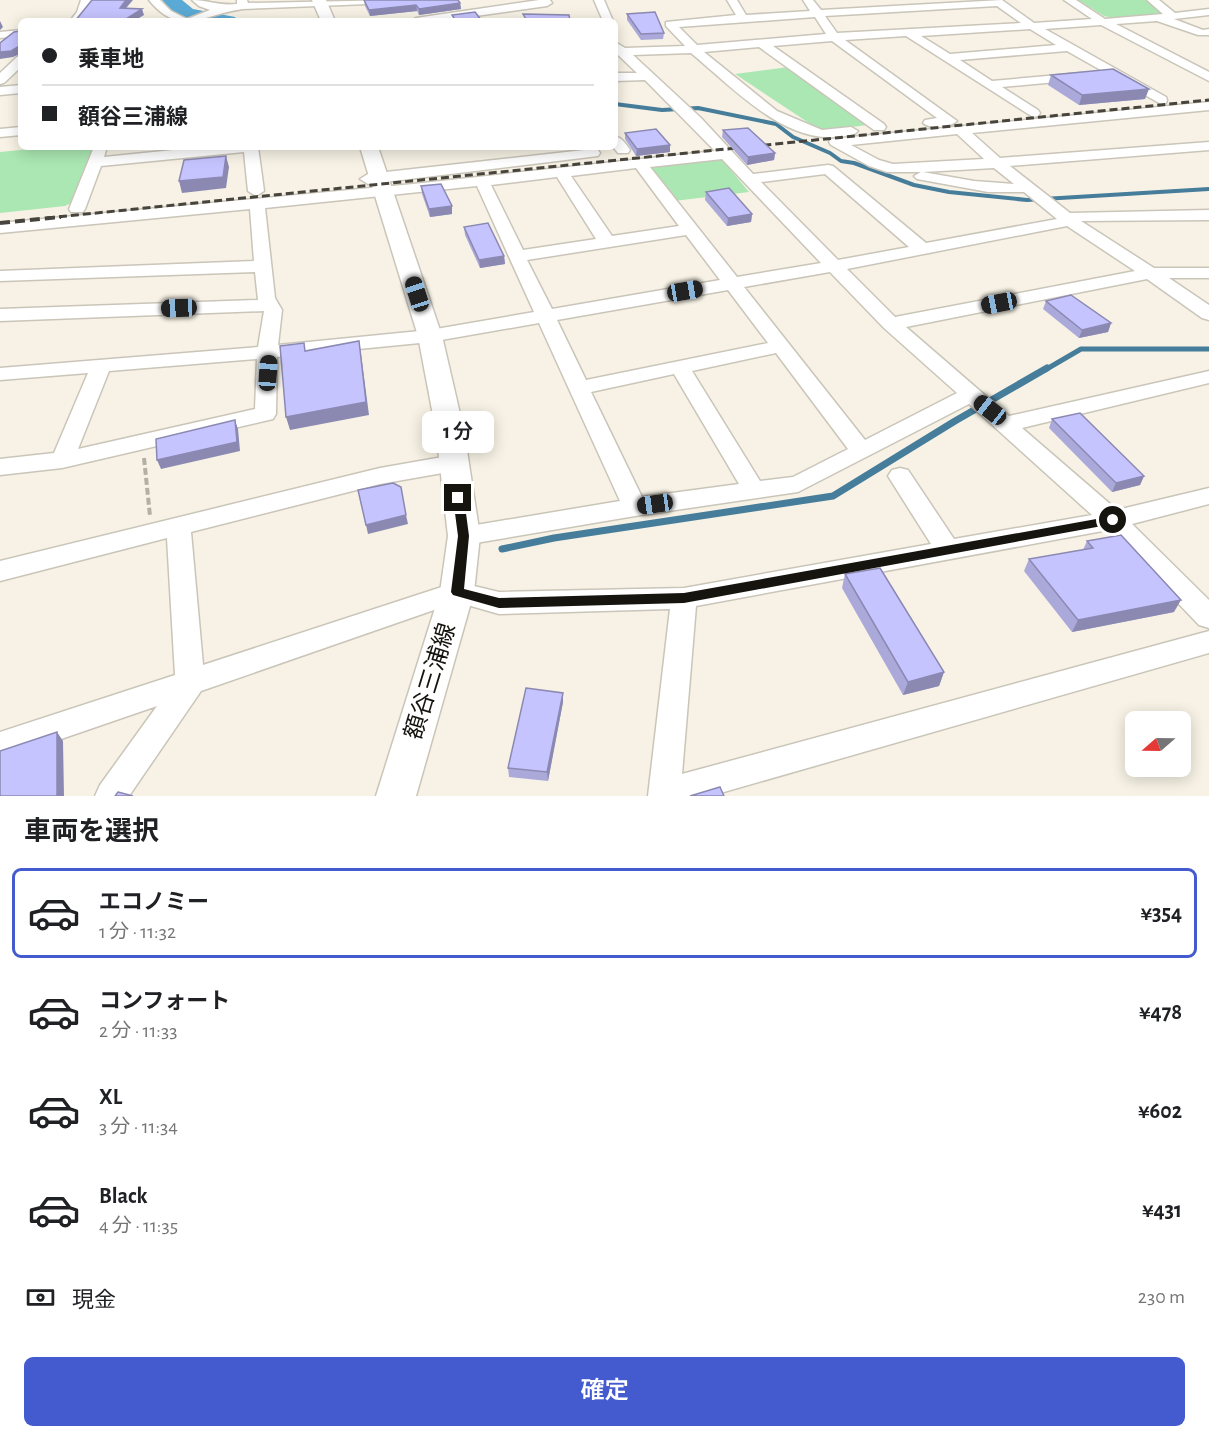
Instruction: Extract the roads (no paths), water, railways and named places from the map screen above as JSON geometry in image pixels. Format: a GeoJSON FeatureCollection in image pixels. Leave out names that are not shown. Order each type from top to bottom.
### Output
{"type":"FeatureCollection","features":[{"type":"Feature","properties":{"kind":"main road"},"geometry":{"type":"LineString","coordinates":[[320,1],[327,18]]}},
{"type":"Feature","properties":{"kind":"main road","name":"額谷三浦線"},"geometry":{"type":"LineString","coordinates":[[370,150],[430,336],[450,431],[461,564],[396,796]]}},
{"type":"Feature","properties":{"kind":"street"},"geometry":{"type":"LineString","coordinates":[[78,18],[82,13],[86,0]]}},
{"type":"Feature","properties":{"kind":"street"},"geometry":{"type":"LineString","coordinates":[[154,0],[167,13],[181,18]]}},
{"type":"Feature","properties":{"kind":"street"},"geometry":{"type":"LineString","coordinates":[[197,0],[205,7],[229,7]]}},
{"type":"Feature","properties":{"kind":"street"},"geometry":{"type":"LineString","coordinates":[[198,18],[243,3],[393,0]]}},
{"type":"Feature","properties":{"kind":"street"},"geometry":{"type":"LineString","coordinates":[[414,17],[547,3],[544,0]]}},
{"type":"Feature","properties":{"kind":"street"},"geometry":{"type":"LineString","coordinates":[[599,0],[607,18]]}},
{"type":"Feature","properties":{"kind":"street"},"geometry":{"type":"LineString","coordinates":[[732,0],[743,18]]}},
{"type":"Feature","properties":{"kind":"street"},"geometry":{"type":"LineString","coordinates":[[808,0],[834,37],[955,126],[1070,221],[1209,314]]}},
{"type":"Feature","properties":{"kind":"street"},"geometry":{"type":"LineString","coordinates":[[879,0],[887,9]]}},
{"type":"Feature","properties":{"kind":"street"},"geometry":{"type":"LineString","coordinates":[[1069,0],[1103,22],[1209,77]]}},
{"type":"Feature","properties":{"kind":"street"},"geometry":{"type":"LineString","coordinates":[[1152,0],[1173,16]]}},
{"type":"Feature","properties":{"kind":"street"},"geometry":{"type":"LineString","coordinates":[[1161,100],[1032,26],[997,1],[670,24],[694,49],[772,114],[820,134],[1209,106]]}},
{"type":"Feature","properties":{"kind":"street"},"geometry":{"type":"LineString","coordinates":[[618,49],[694,49],[834,37],[1103,22],[1160,18],[1209,9]]}},
{"type":"Feature","properties":{"kind":"street"},"geometry":{"type":"LineString","coordinates":[[1160,18],[1202,33],[1209,32]]}},
{"type":"Feature","properties":{"kind":"street"},"geometry":{"type":"LineString","coordinates":[[0,35],[18,33]]}},
{"type":"Feature","properties":{"kind":"street"},"geometry":{"type":"LineString","coordinates":[[909,33],[1033,113]]}},
{"type":"Feature","properties":{"kind":"street"},"geometry":{"type":"LineString","coordinates":[[763,44],[879,128]]}},
{"type":"Feature","properties":{"kind":"street"},"geometry":{"type":"LineString","coordinates":[[948,58],[1069,47]]}},
{"type":"Feature","properties":{"kind":"street"},"geometry":{"type":"LineString","coordinates":[[618,49],[691,116],[749,179],[891,324],[1113,520],[1209,616]]}},
{"type":"Feature","properties":{"kind":"street"},"geometry":{"type":"LineString","coordinates":[[1177,60],[1204,58]]}},
{"type":"Feature","properties":{"kind":"street"},"geometry":{"type":"LineString","coordinates":[[0,80],[18,63]]}},
{"type":"Feature","properties":{"kind":"street"},"geometry":{"type":"LineString","coordinates":[[989,85],[1112,72]]}},
{"type":"Feature","properties":{"kind":"street"},"geometry":{"type":"LineString","coordinates":[[618,77],[648,76]]}},
{"type":"Feature","properties":{"kind":"street"},"geometry":{"type":"LineString","coordinates":[[0,91],[18,89]]}},
{"type":"Feature","properties":{"kind":"street"},"geometry":{"type":"LineString","coordinates":[[1029,188],[985,186],[892,169],[874,164],[836,142],[1033,113],[1209,96]]}},
{"type":"Feature","properties":{"kind":"street"},"geometry":{"type":"LineString","coordinates":[[1189,108],[1209,119]]}},
{"type":"Feature","properties":{"kind":"street"},"geometry":{"type":"LineString","coordinates":[[0,133],[18,131]]}},
{"type":"Feature","properties":{"kind":"street"},"geometry":{"type":"LineString","coordinates":[[381,184],[482,182],[562,173],[647,152],[713,141]]}},
{"type":"Feature","properties":{"kind":"street"},"geometry":{"type":"LineString","coordinates":[[619,145],[647,152],[725,154]]}},
{"type":"Feature","properties":{"kind":"street"},"geometry":{"type":"LineString","coordinates":[[892,169],[1209,146]]}},
{"type":"Feature","properties":{"kind":"street"},"geometry":{"type":"LineString","coordinates":[[77,209],[99,150]]}},
{"type":"Feature","properties":{"kind":"street"},"geometry":{"type":"LineString","coordinates":[[94,162],[218,150]]}},
{"type":"Feature","properties":{"kind":"street"},"geometry":{"type":"LineString","coordinates":[[0,467],[62,460],[265,414],[268,337],[273,310],[268,305],[262,266],[249,150]]}},
{"type":"Feature","properties":{"kind":"street"},"geometry":{"type":"LineString","coordinates":[[488,150],[494,163]]}},
{"type":"Feature","properties":{"kind":"street"},"geometry":{"type":"LineString","coordinates":[[0,228],[381,184],[494,163],[584,150]]}},
{"type":"Feature","properties":{"kind":"street"},"geometry":{"type":"LineString","coordinates":[[647,152],[690,229],[862,451]]}},
{"type":"Feature","properties":{"kind":"street"},"geometry":{"type":"LineString","coordinates":[[749,179],[828,169],[922,249]]}},
{"type":"Feature","properties":{"kind":"street"},"geometry":{"type":"LineString","coordinates":[[562,173],[606,242]]}},
{"type":"Feature","properties":{"kind":"street"},"geometry":{"type":"LineString","coordinates":[[482,182],[635,507]]}},
{"type":"Feature","properties":{"kind":"street"},"geometry":{"type":"LineString","coordinates":[[0,216],[256,197]]}},
{"type":"Feature","properties":{"kind":"street"},"geometry":{"type":"LineString","coordinates":[[0,374],[430,336],[834,266],[1070,221],[1076,216],[1209,215]]}},
{"type":"Feature","properties":{"kind":"street"},"geometry":{"type":"LineString","coordinates":[[517,256],[690,229]]}},
{"type":"Feature","properties":{"kind":"street"},"geometry":{"type":"LineString","coordinates":[[0,276],[262,266]]}},
{"type":"Feature","properties":{"kind":"street"},"geometry":{"type":"LineString","coordinates":[[891,324],[1150,273],[1209,273]]}},
{"type":"Feature","properties":{"kind":"street"},"geometry":{"type":"LineString","coordinates":[[0,315],[268,305]]}},
{"type":"Feature","properties":{"kind":"street"},"geometry":{"type":"LineString","coordinates":[[579,388],[781,346]]}},
{"type":"Feature","properties":{"kind":"street"},"geometry":{"type":"LineString","coordinates":[[62,460],[101,365]]}},
{"type":"Feature","properties":{"kind":"street"},"geometry":{"type":"LineString","coordinates":[[680,367],[754,490]]}},
{"type":"Feature","properties":{"kind":"street"},"geometry":{"type":"LineString","coordinates":[[0,747],[190,683],[461,564],[635,507],[798,484],[862,451],[986,408],[1209,377]]}},
{"type":"Feature","properties":{"kind":"street"},"geometry":{"type":"LineString","coordinates":[[0,571],[380,476],[454,463]]}},
{"type":"Feature","properties":{"kind":"street"},"geometry":{"type":"LineString","coordinates":[[900,476],[948,550]]}},
{"type":"Feature","properties":{"kind":"street"},"geometry":{"type":"LineString","coordinates":[[461,564],[499,603],[684,598],[1113,520],[1209,496]]}},
{"type":"Feature","properties":{"kind":"street"},"geometry":{"type":"LineString","coordinates":[[111,796],[190,683],[165,529]]}},
{"type":"Feature","properties":{"kind":"street"},"geometry":{"type":"LineString","coordinates":[[684,598],[665,795],[1209,642]]}},
{"type":"Feature","properties":{"kind":"waterway"},"geometry":{"type":"LineString","coordinates":[[171,0],[187,13],[213,18]]}},
{"type":"Feature","properties":{"kind":"waterway"},"geometry":{"type":"LineString","coordinates":[[618,104],[662,110],[698,108],[776,124],[793,137],[830,153],[841,161],[854,163],[914,185],[949,192],[1027,200],[1209,189]]}},
{"type":"Feature","properties":{"kind":"waterway"},"geometry":{"type":"LineString","coordinates":[[1045,370],[1081,349],[1209,349]]}},
{"type":"Feature","properties":{"kind":"waterway"},"geometry":{"type":"LineString","coordinates":[[502,549],[554,538],[833,496],[1047,368]]}},
{"type":"Feature","properties":{"kind":"railway"},"geometry":{"type":"LineString","coordinates":[[47,218],[1209,100]]}},
{"type":"Feature","properties":{"kind":"railway"},"geometry":{"type":"LineString","coordinates":[[0,223],[61,217]]}}]}
